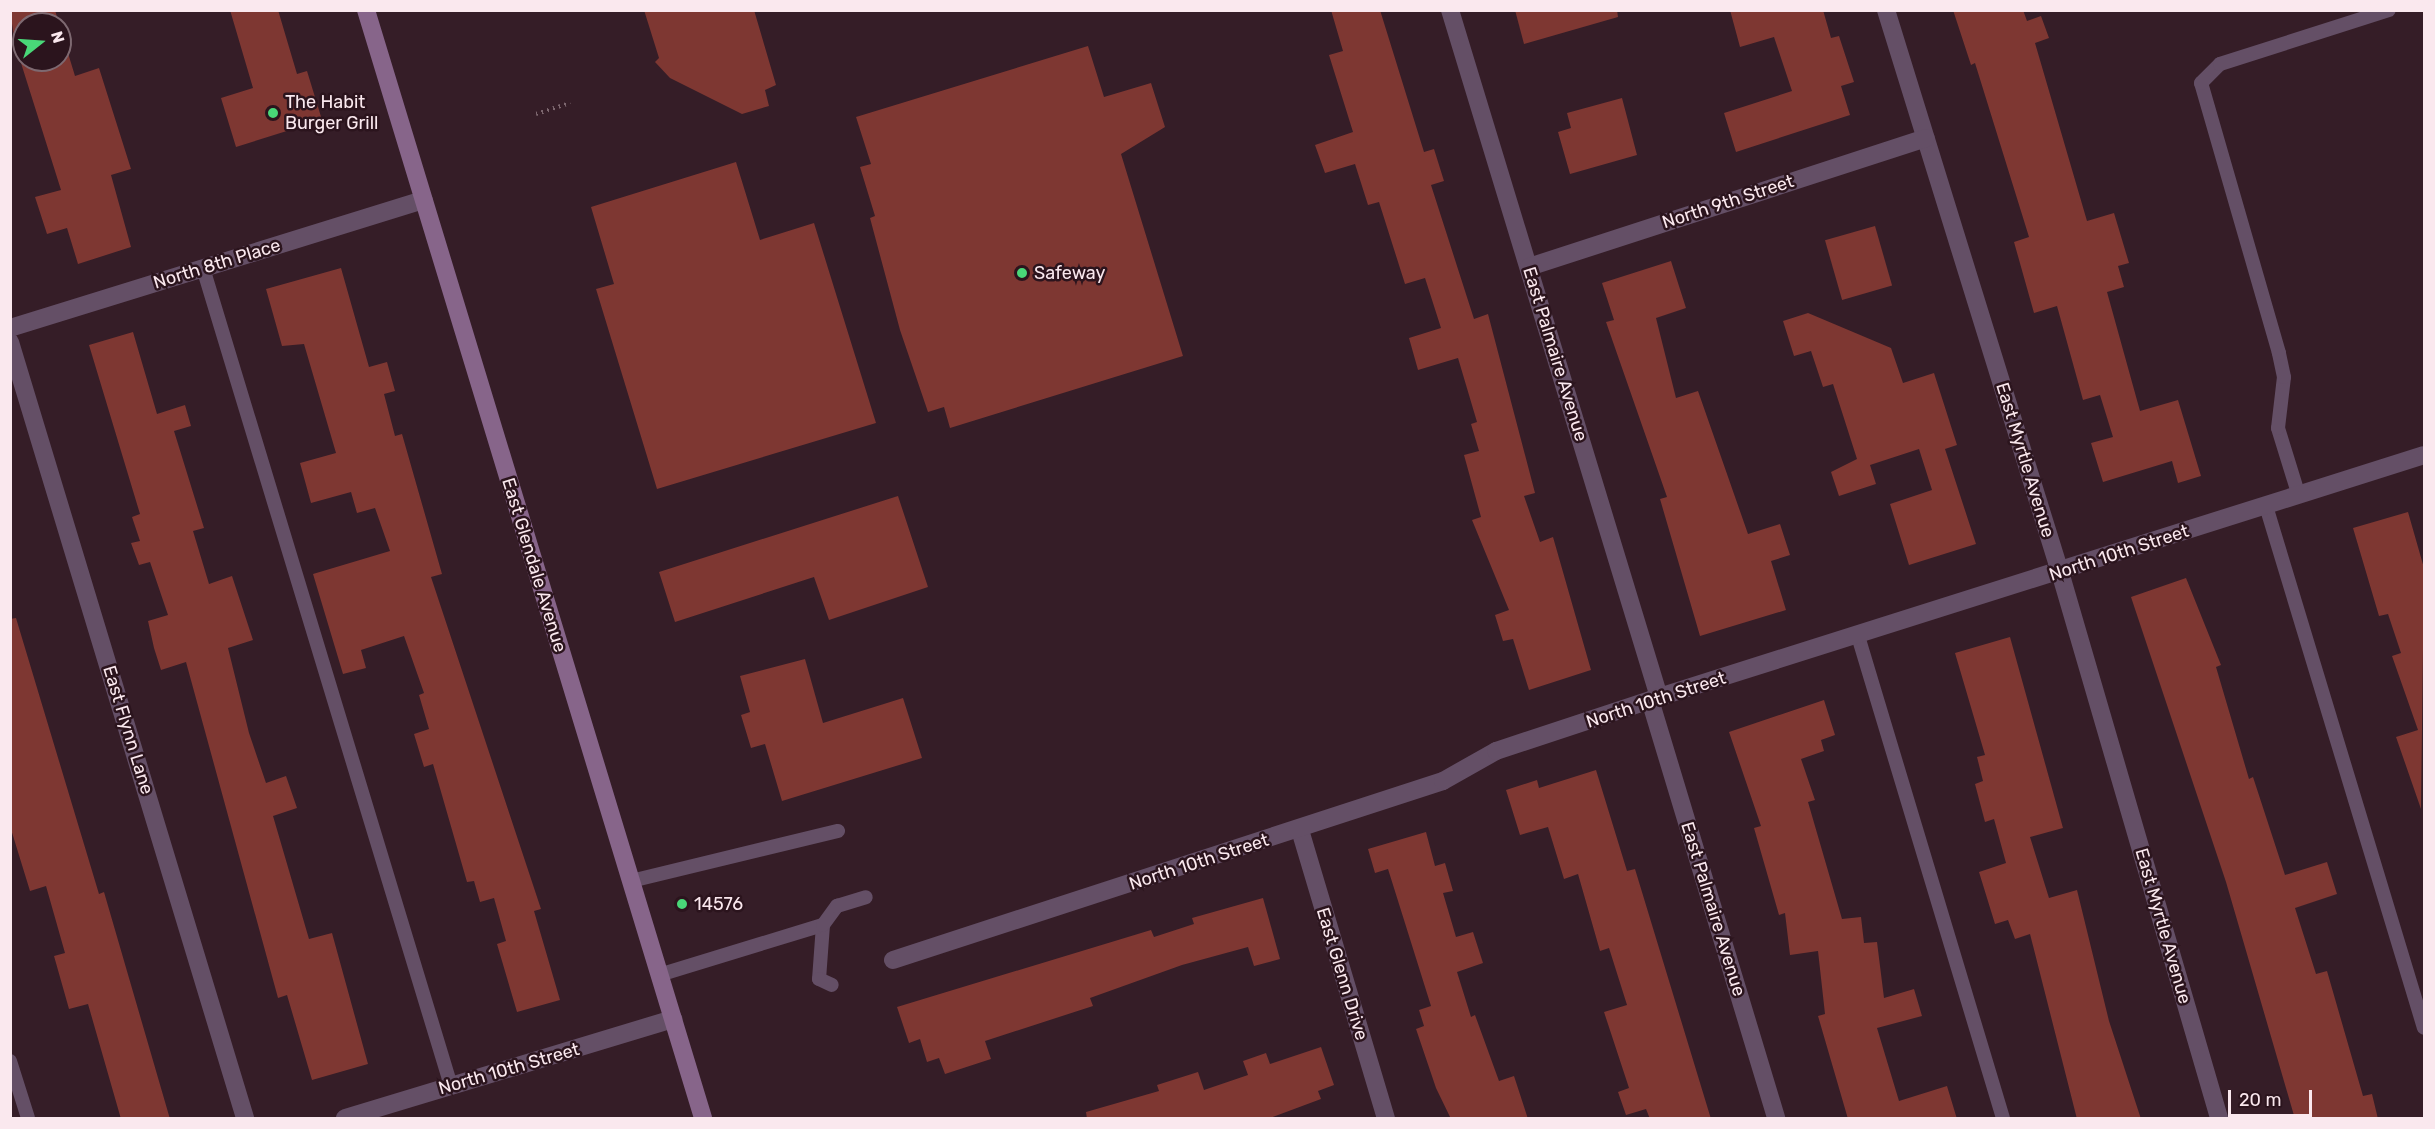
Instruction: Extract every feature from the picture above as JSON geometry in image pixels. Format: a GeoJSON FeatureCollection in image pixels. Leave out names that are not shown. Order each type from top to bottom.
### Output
{"type":"FeatureCollection","features":[{"type":"Feature","properties":{"kind":"main road","name":"East Glendale Avenue"},"geometry":{"type":"LineString","coordinates":[[366,10],[703,1119]]}},
{"type":"Feature","properties":{"kind":"street","name":"East Palmaire Avenue"},"geometry":{"type":"LineString","coordinates":[[1450,10],[1529,267],[1776,1119]]}},
{"type":"Feature","properties":{"kind":"street","name":"East Myrtle Avenue"},"geometry":{"type":"LineString","coordinates":[[1886,10],[2060,572],[2219,1119]]}},
{"type":"Feature","properties":{"kind":"street","name":"North 9th Street"},"geometry":{"type":"LineString","coordinates":[[1529,267],[1926,138]]}},
{"type":"Feature","properties":{"kind":"street","name":"North 8th Place"},"geometry":{"type":"LineString","coordinates":[[10,328],[424,200]]}},
{"type":"Feature","properties":{"kind":"street","name":"East Flynn Lane"},"geometry":{"type":"LineString","coordinates":[[10,342],[245,1119]]}},
{"type":"Feature","properties":{"kind":"street","name":"North 10th Street"},"geometry":{"type":"LineString","coordinates":[[893,960],[1300,830],[1443,781],[1496,752],[1655,698],[2060,572],[2424,454]]}},
{"type":"Feature","properties":{"kind":"street","name":"East Glenn Drive"},"geometry":{"type":"LineString","coordinates":[[1300,830],[1386,1119]]}},
{"type":"Feature","properties":{"kind":"street","name":"North 10th Street"},"geometry":{"type":"LineString","coordinates":[[345,1119],[673,1019]]}},
{"type":"Feature","properties":{"kind":"lane"},"geometry":{"type":"LineString","coordinates":[[2299,495],[2278,428],[2284,377],[2279,353],[2201,83],[2220,64],[2389,10]]}},
{"type":"Feature","properties":{"kind":"lane"},"geometry":{"type":"LineString","coordinates":[[203,268],[451,1086]]}},
{"type":"Feature","properties":{"kind":"lane"},"geometry":{"type":"LineString","coordinates":[[2266,506],[2424,1028]]}},
{"type":"Feature","properties":{"kind":"lane"},"geometry":{"type":"LineString","coordinates":[[1858,636],[2003,1119]]}},
{"type":"Feature","properties":{"kind":"lane"},"geometry":{"type":"LineString","coordinates":[[631,881],[838,831]]}},
{"type":"Feature","properties":{"kind":"lane"},"geometry":{"type":"LineString","coordinates":[[832,986],[819,979],[823,925],[837,906],[866,897]]}},
{"type":"Feature","properties":{"kind":"lane"},"geometry":{"type":"LineString","coordinates":[[659,975],[823,925]]}},
{"type":"Feature","properties":{"kind":"lane"},"geometry":{"type":"LineString","coordinates":[[10,1062],[28,1119]]}},
{"type":"Feature","properties":{"kind":"path"},"geometry":{"type":"LineString","coordinates":[[536,114],[570,103]]}},
{"type":"Feature","properties":{"kind":"building"},"geometry":{"type":"Polygon","coordinates":[[[10,10],[55,10],[56,12],[12,12],[12,24],[10,10]]]}},
{"type":"Feature","properties":{"kind":"building"},"geometry":{"type":"Polygon","coordinates":[[[230,10],[278,10],[297,74],[307,71],[322,120],[236,147],[221,98],[253,88],[230,10]]]}},
{"type":"Feature","properties":{"kind":"building"},"geometry":{"type":"Polygon","coordinates":[[[644,10],[754,10],[776,85],[765,90],[769,106],[742,114],[670,78],[655,62],[659,58],[644,10]]]}},
{"type":"Feature","properties":{"kind":"building"},"geometry":{"type":"Polygon","coordinates":[[[1331,10],[1380,10],[1424,152],[1434,149],[1444,181],[1431,185],[1474,319],[1488,314],[1535,493],[1524,496],[1540,542],[1553,537],[1591,670],[1529,690],[1513,639],[1503,641],[1495,615],[1509,610],[1472,520],[1481,517],[1464,455],[1479,451],[1471,424],[1477,422],[1458,358],[1418,370],[1409,338],[1441,328],[1425,278],[1405,284],[1379,202],[1368,205],[1355,164],[1325,173],[1315,145],[1353,132],[1329,55],[1343,51],[1331,10]]]}},
{"type":"Feature","properties":{"kind":"building"},"geometry":{"type":"Polygon","coordinates":[[[1515,10],[1617,10],[1618,17],[1524,44],[1515,10]]]}},
{"type":"Feature","properties":{"kind":"building"},"geometry":{"type":"Polygon","coordinates":[[[1730,10],[1823,10],[1831,38],[1839,36],[1854,82],[1841,86],[1850,115],[1736,152],[1724,113],[1792,91],[1774,37],[1740,47],[1730,10]]]}},
{"type":"Feature","properties":{"kind":"building"},"geometry":{"type":"Polygon","coordinates":[[[1953,10],[2023,10],[2027,21],[2041,16],[2049,38],[2035,43],[2087,221],[2114,213],[2129,263],[2118,266],[2124,287],[2107,292],[2140,411],[2178,400],[2201,476],[2178,483],[2172,461],[2103,482],[2091,443],[2113,437],[2100,395],[2083,400],[2057,306],[2034,313],[2014,242],[2029,237],[1975,63],[1971,65],[1953,10]]]}},
{"type":"Feature","properties":{"kind":"building","name":"Safeway"},"geometry":{"type":"Polygon","coordinates":[[[1088,46],[1104,97],[1151,83],[1165,127],[1121,154],[1183,356],[950,428],[944,407],[928,412],[900,330],[870,218],[875,216],[860,167],[871,164],[856,117],[1088,46]]]}},
{"type":"Feature","properties":{"kind":"building"},"geometry":{"type":"Polygon","coordinates":[[[72,66],[75,76],[99,68],[131,169],[111,175],[131,247],[78,264],[67,228],[47,234],[35,197],[61,190],[24,72],[72,72],[72,66]]]}},
{"type":"Feature","properties":{"kind":"building"},"geometry":{"type":"Polygon","coordinates":[[[1622,98],[1637,155],[1570,174],[1558,132],[1571,128],[1567,113],[1622,98]]]}},
{"type":"Feature","properties":{"kind":"building"},"geometry":{"type":"Polygon","coordinates":[[[736,162],[760,240],[814,223],[876,423],[657,489],[596,289],[614,284],[591,207],[736,162]]]}},
{"type":"Feature","properties":{"kind":"building"},"geometry":{"type":"Polygon","coordinates":[[[1875,226],[1892,286],[1842,300],[1825,240],[1875,226]]]}},
{"type":"Feature","properties":{"kind":"building"},"geometry":{"type":"Polygon","coordinates":[[[1671,261],[1686,308],[1656,318],[1676,398],[1698,391],[1748,534],[1780,524],[1790,555],[1771,561],[1786,610],[1700,636],[1660,499],[1667,497],[1606,322],[1614,320],[1602,283],[1671,261]]]}},
{"type":"Feature","properties":{"kind":"building"},"geometry":{"type":"Polygon","coordinates":[[[341,268],[369,367],[387,362],[395,391],[384,394],[395,436],[402,434],[442,574],[431,577],[541,909],[534,911],[560,1000],[517,1012],[497,944],[506,941],[494,898],[480,902],[474,881],[467,882],[433,764],[424,767],[414,734],[429,729],[419,695],[424,693],[404,636],[361,650],[366,668],[343,674],[313,574],[390,551],[375,508],[357,513],[351,492],[311,503],[300,463],[336,453],[304,344],[282,346],[266,289],[341,268]]]}},
{"type":"Feature","properties":{"kind":"building"},"geometry":{"type":"Polygon","coordinates":[[[1808,313],[1891,348],[1903,383],[1934,373],[1957,445],[1945,449],[1976,544],[1909,565],[1890,504],[1932,490],[1919,449],[1870,465],[1876,484],[1839,496],[1831,472],[1857,459],[1833,384],[1823,387],[1811,351],[1794,356],[1783,321],[1808,313]]]}},
{"type":"Feature","properties":{"kind":"building"},"geometry":{"type":"Polygon","coordinates":[[[133,332],[157,414],[185,405],[191,426],[174,431],[204,528],[193,531],[209,584],[232,576],[253,640],[228,648],[249,733],[266,783],[286,776],[297,808],[273,816],[309,939],[332,933],[368,1064],[312,1080],[287,995],[278,998],[186,662],[161,670],[154,648],[148,621],[168,615],[150,562],[139,565],[131,543],[140,541],[132,517],[140,514],[89,345],[133,332]]]}},
{"type":"Feature","properties":{"kind":"building"},"geometry":{"type":"Polygon","coordinates":[[[898,496],[928,587],[829,620],[814,577],[675,622],[659,572],[898,496]]]}},
{"type":"Feature","properties":{"kind":"building"},"geometry":{"type":"Polygon","coordinates":[[[2408,512],[2424,568],[2421,809],[2396,737],[2418,730],[2392,656],[2401,653],[2388,614],[2379,616],[2353,528],[2408,512]]]}},
{"type":"Feature","properties":{"kind":"building"},"geometry":{"type":"Polygon","coordinates":[[[2186,578],[2221,665],[2216,667],[2249,779],[2253,777],[2285,875],[2327,862],[2337,894],[2295,908],[2316,974],[2327,971],[2363,1096],[2372,1094],[2378,1119],[2295,1119],[2226,882],[2131,597],[2186,578]]]}},
{"type":"Feature","properties":{"kind":"building"},"geometry":{"type":"Polygon","coordinates":[[[16,618],[99,894],[104,892],[170,1119],[121,1119],[88,1004],[69,1009],[54,956],[65,953],[46,886],[30,891],[10,826],[10,619],[16,618]]]}},
{"type":"Feature","properties":{"kind":"building"},"geometry":{"type":"Polygon","coordinates":[[[2010,637],[2063,828],[2030,837],[2049,898],[2077,890],[2109,1021],[2141,1119],[2077,1119],[2030,934],[2015,939],[2008,920],[1995,924],[1979,872],[2006,863],[1994,819],[1985,822],[1975,784],[1983,781],[1977,757],[1985,755],[1955,653],[2010,637]]]}},
{"type":"Feature","properties":{"kind":"building"},"geometry":{"type":"Polygon","coordinates":[[[805,659],[823,723],[903,698],[922,758],[782,801],[765,744],[751,748],[741,715],[750,712],[740,676],[805,659]]]}},
{"type":"Feature","properties":{"kind":"building"},"geometry":{"type":"Polygon","coordinates":[[[1824,700],[1835,735],[1821,740],[1824,751],[1801,759],[1815,800],[1808,802],[1842,919],[1861,917],[1864,943],[1877,942],[1884,998],[1914,989],[1922,1016],[1877,1028],[1899,1101],[1947,1086],[1957,1119],[1848,1119],[1818,1016],[1825,1014],[1818,951],[1790,955],[1785,913],[1779,915],[1754,828],[1761,826],[1729,732],[1824,700]]]}},
{"type":"Feature","properties":{"kind":"building"},"geometry":{"type":"Polygon","coordinates":[[[1596,770],[1627,871],[1635,869],[1711,1119],[1650,1119],[1646,1109],[1626,1115],[1618,1092],[1629,1088],[1604,1012],[1627,1005],[1609,948],[1600,951],[1578,874],[1564,879],[1548,827],[1520,835],[1506,790],[1537,780],[1539,788],[1596,770]]]}},
{"type":"Feature","properties":{"kind":"building"},"geometry":{"type":"Polygon","coordinates":[[[1426,832],[1435,866],[1445,863],[1453,891],[1443,893],[1456,937],[1473,932],[1483,963],[1457,972],[1471,1017],[1475,1015],[1499,1081],[1514,1076],[1528,1119],[1451,1119],[1436,1088],[1416,1029],[1424,1026],[1419,1010],[1431,1006],[1388,869],[1375,873],[1368,849],[1426,832]]]}},
{"type":"Feature","properties":{"kind":"building"},"geometry":{"type":"Polygon","coordinates":[[[1263,898],[1280,959],[1254,966],[1248,947],[1182,965],[1090,998],[1093,1006],[985,1041],[991,1059],[945,1074],[939,1058],[927,1062],[920,1039],[909,1043],[897,1007],[1151,930],[1154,937],[1194,924],[1192,918],[1263,898]]]}},
{"type":"Feature","properties":{"kind":"building"},"geometry":{"type":"Polygon","coordinates":[[[1321,1047],[1334,1085],[1318,1091],[1321,1099],[1267,1119],[1087,1119],[1086,1112],[1159,1091],[1157,1085],[1198,1072],[1204,1090],[1248,1075],[1243,1061],[1266,1053],[1270,1064],[1321,1047]]]}},
{"type":"Feature","properties":{"kind":"place","name":"The Habit Burger Grill"},"geometry":{"type":"Point","coordinates":[273,113]}},
{"type":"Feature","properties":{"kind":"place","name":"Safeway"},"geometry":{"type":"Point","coordinates":[1022,273]}},
{"type":"Feature","properties":{"kind":"place","name":"14576"},"geometry":{"type":"Point","coordinates":[682,904]}}]}
